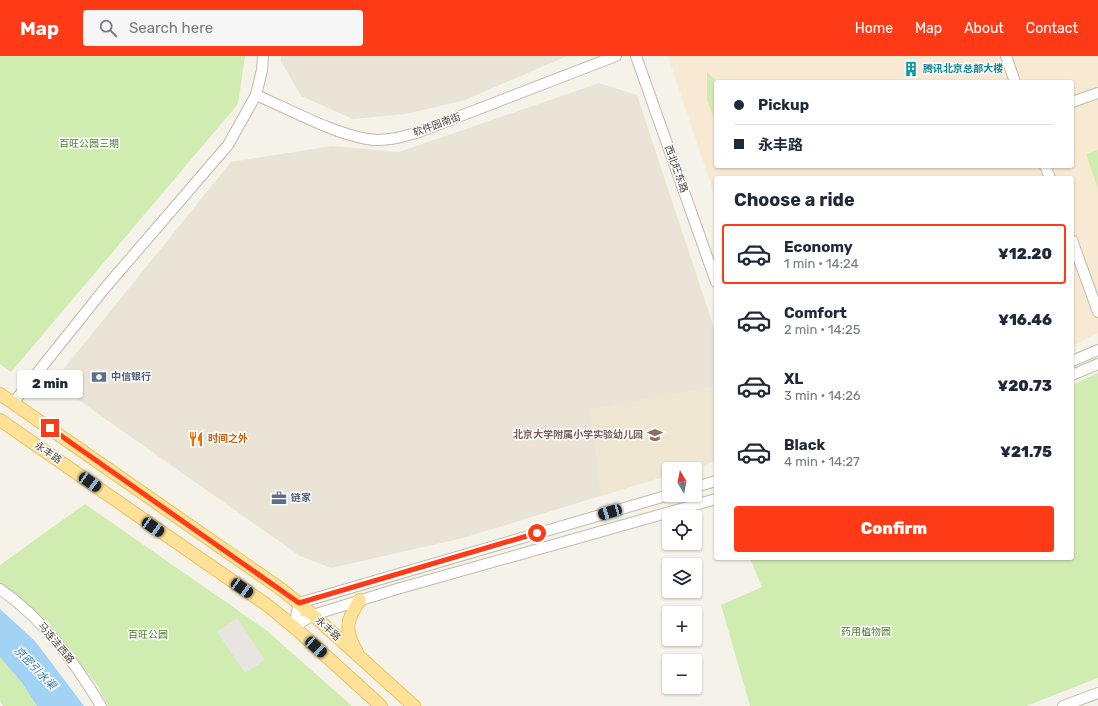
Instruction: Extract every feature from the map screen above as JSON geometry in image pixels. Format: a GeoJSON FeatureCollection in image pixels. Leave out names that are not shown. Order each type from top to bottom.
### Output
{"type":"FeatureCollection","features":[{"type":"Feature","properties":{"kind":"main road","name":"永丰路"},"geometry":{"type":"LineString","coordinates":[[0,394],[299,603],[414,706]]}},
{"type":"Feature","properties":{"kind":"main road","name":"永丰路"},"geometry":{"type":"LineString","coordinates":[[0,420],[267,605],[294,627],[381,706]]}},
{"type":"Feature","properties":{"kind":"main road"},"geometry":{"type":"LineString","coordinates":[[360,600],[350,615],[347,629],[362,660]]}},
{"type":"Feature","properties":{"kind":"street"},"geometry":{"type":"LineString","coordinates":[[13,403],[105,288],[228,145],[256,95],[263,56]]}},
{"type":"Feature","properties":{"kind":"street","name":"软件园南街"},"geometry":{"type":"LineString","coordinates":[[256,95],[345,133],[368,139],[395,139],[419,132],[616,56]]}},
{"type":"Feature","properties":{"kind":"street","name":"西北旺东路"},"geometry":{"type":"LineString","coordinates":[[636,56],[714,276]]}},
{"type":"Feature","properties":{"kind":"street"},"geometry":{"type":"LineString","coordinates":[[1006,56],[1015,80]]}},
{"type":"Feature","properties":{"kind":"street"},"geometry":{"type":"LineString","coordinates":[[1074,101],[1098,93]]}},
{"type":"Feature","properties":{"kind":"street"},"geometry":{"type":"LineString","coordinates":[[1074,246],[1098,312]]}},
{"type":"Feature","properties":{"kind":"street"},"geometry":{"type":"LineString","coordinates":[[1074,360],[1098,350]]}},
{"type":"Feature","properties":{"kind":"street"},"geometry":{"type":"LineString","coordinates":[[1074,374],[1098,364]]}},
{"type":"Feature","properties":{"kind":"street"},"geometry":{"type":"LineString","coordinates":[[702,485],[714,482]]}},
{"type":"Feature","properties":{"kind":"street"},"geometry":{"type":"LineString","coordinates":[[294,627],[299,603],[662,497]]}},
{"type":"Feature","properties":{"kind":"street"},"geometry":{"type":"LineString","coordinates":[[294,627],[313,615],[360,600],[714,500]]}},
{"type":"Feature","properties":{"kind":"street","name":"马连洼西路"},"geometry":{"type":"LineString","coordinates":[[0,589],[32,615],[49,633],[70,659],[101,706]]}},
{"type":"Feature","properties":{"kind":"street"},"geometry":{"type":"LineString","coordinates":[[1063,706],[1098,693]]}},
{"type":"Feature","properties":{"kind":"shaded area"},"geometry":{"type":"Polygon","coordinates":[[[281,56],[567,56],[465,100],[406,114],[353,119],[301,96],[281,61],[281,56]]]}},
{"type":"Feature","properties":{"kind":"shaded area"},"geometry":{"type":"Polygon","coordinates":[[[668,56],[1098,56],[1098,333],[1074,345],[1074,176],[714,176],[714,193],[668,56]]]}},
{"type":"Feature","properties":{"kind":"shaded area"},"geometry":{"type":"Polygon","coordinates":[[[599,83],[637,95],[714,328],[714,462],[702,465],[702,462],[662,462],[662,477],[463,538],[331,568],[300,556],[53,382],[231,162],[332,146],[399,152],[599,83]]]}},
{"type":"Feature","properties":{"kind":"shaded area","name":"北京大学附属小学实验幼儿园"},"geometry":{"type":"Polygon","coordinates":[[[714,386],[714,462],[702,465],[702,462],[662,462],[662,477],[601,496],[590,409],[714,386]]]}},
{"type":"Feature","properties":{"kind":"shaded area"},"geometry":{"type":"Polygon","coordinates":[[[237,618],[265,660],[245,673],[217,632],[237,618]]]}},
{"type":"Feature","properties":{"kind":"green space","name":"百旺公园三期"},"geometry":{"type":"Polygon","coordinates":[[[0,56],[245,56],[238,104],[11,372],[0,364],[0,56]]]}},
{"type":"Feature","properties":{"kind":"green space"},"geometry":{"type":"Polygon","coordinates":[[[707,72],[716,80],[714,80],[714,119],[707,100],[707,72]]]}},
{"type":"Feature","properties":{"kind":"green space"},"geometry":{"type":"Polygon","coordinates":[[[1098,150],[1098,189],[1086,154],[1098,150]]]}},
{"type":"Feature","properties":{"kind":"green space","name":"药用植物园"},"geometry":{"type":"Polygon","coordinates":[[[1098,373],[1098,678],[1026,706],[750,706],[721,605],[762,587],[751,560],[1074,560],[1074,384],[1098,373]]]}},
{"type":"Feature","properties":{"kind":"green space","name":"百旺公园"},"geometry":{"type":"Polygon","coordinates":[[[85,504],[266,630],[352,706],[108,706],[98,686],[48,621],[0,584],[0,565],[85,504]]]}},
{"type":"Feature","properties":{"kind":"green space"},"geometry":{"type":"Polygon","coordinates":[[[0,657],[22,683],[37,706],[3,706],[0,701],[0,657]]]}},
{"type":"Feature","properties":{"kind":"water","name":"京密引水渠"},"geometry":{"type":"Polygon","coordinates":[[[0,609],[35,641],[84,706],[37,706],[22,683],[0,657],[0,609]]]}},
{"type":"Feature","properties":{"kind":"place","name":"腾讯北京总部大楼"},"geometry":{"type":"Point","coordinates":[911,69]}},
{"type":"Feature","properties":{"kind":"place","name":"中信银行"},"geometry":{"type":"Point","coordinates":[99,377]}},
{"type":"Feature","properties":{"kind":"place","name":"北京大学附属小学实验幼儿园"},"geometry":{"type":"Point","coordinates":[655,435]}},
{"type":"Feature","properties":{"kind":"place","name":"时间之外"},"geometry":{"type":"Point","coordinates":[196,439]}},
{"type":"Feature","properties":{"kind":"place","name":"链家"},"geometry":{"type":"Point","coordinates":[279,498]}},
{"type":"Feature","properties":{"kind":"route"},"geometry":{"type":"LineString","coordinates":[[50,428],[299,603],[376,579],[537,533]]}}]}
